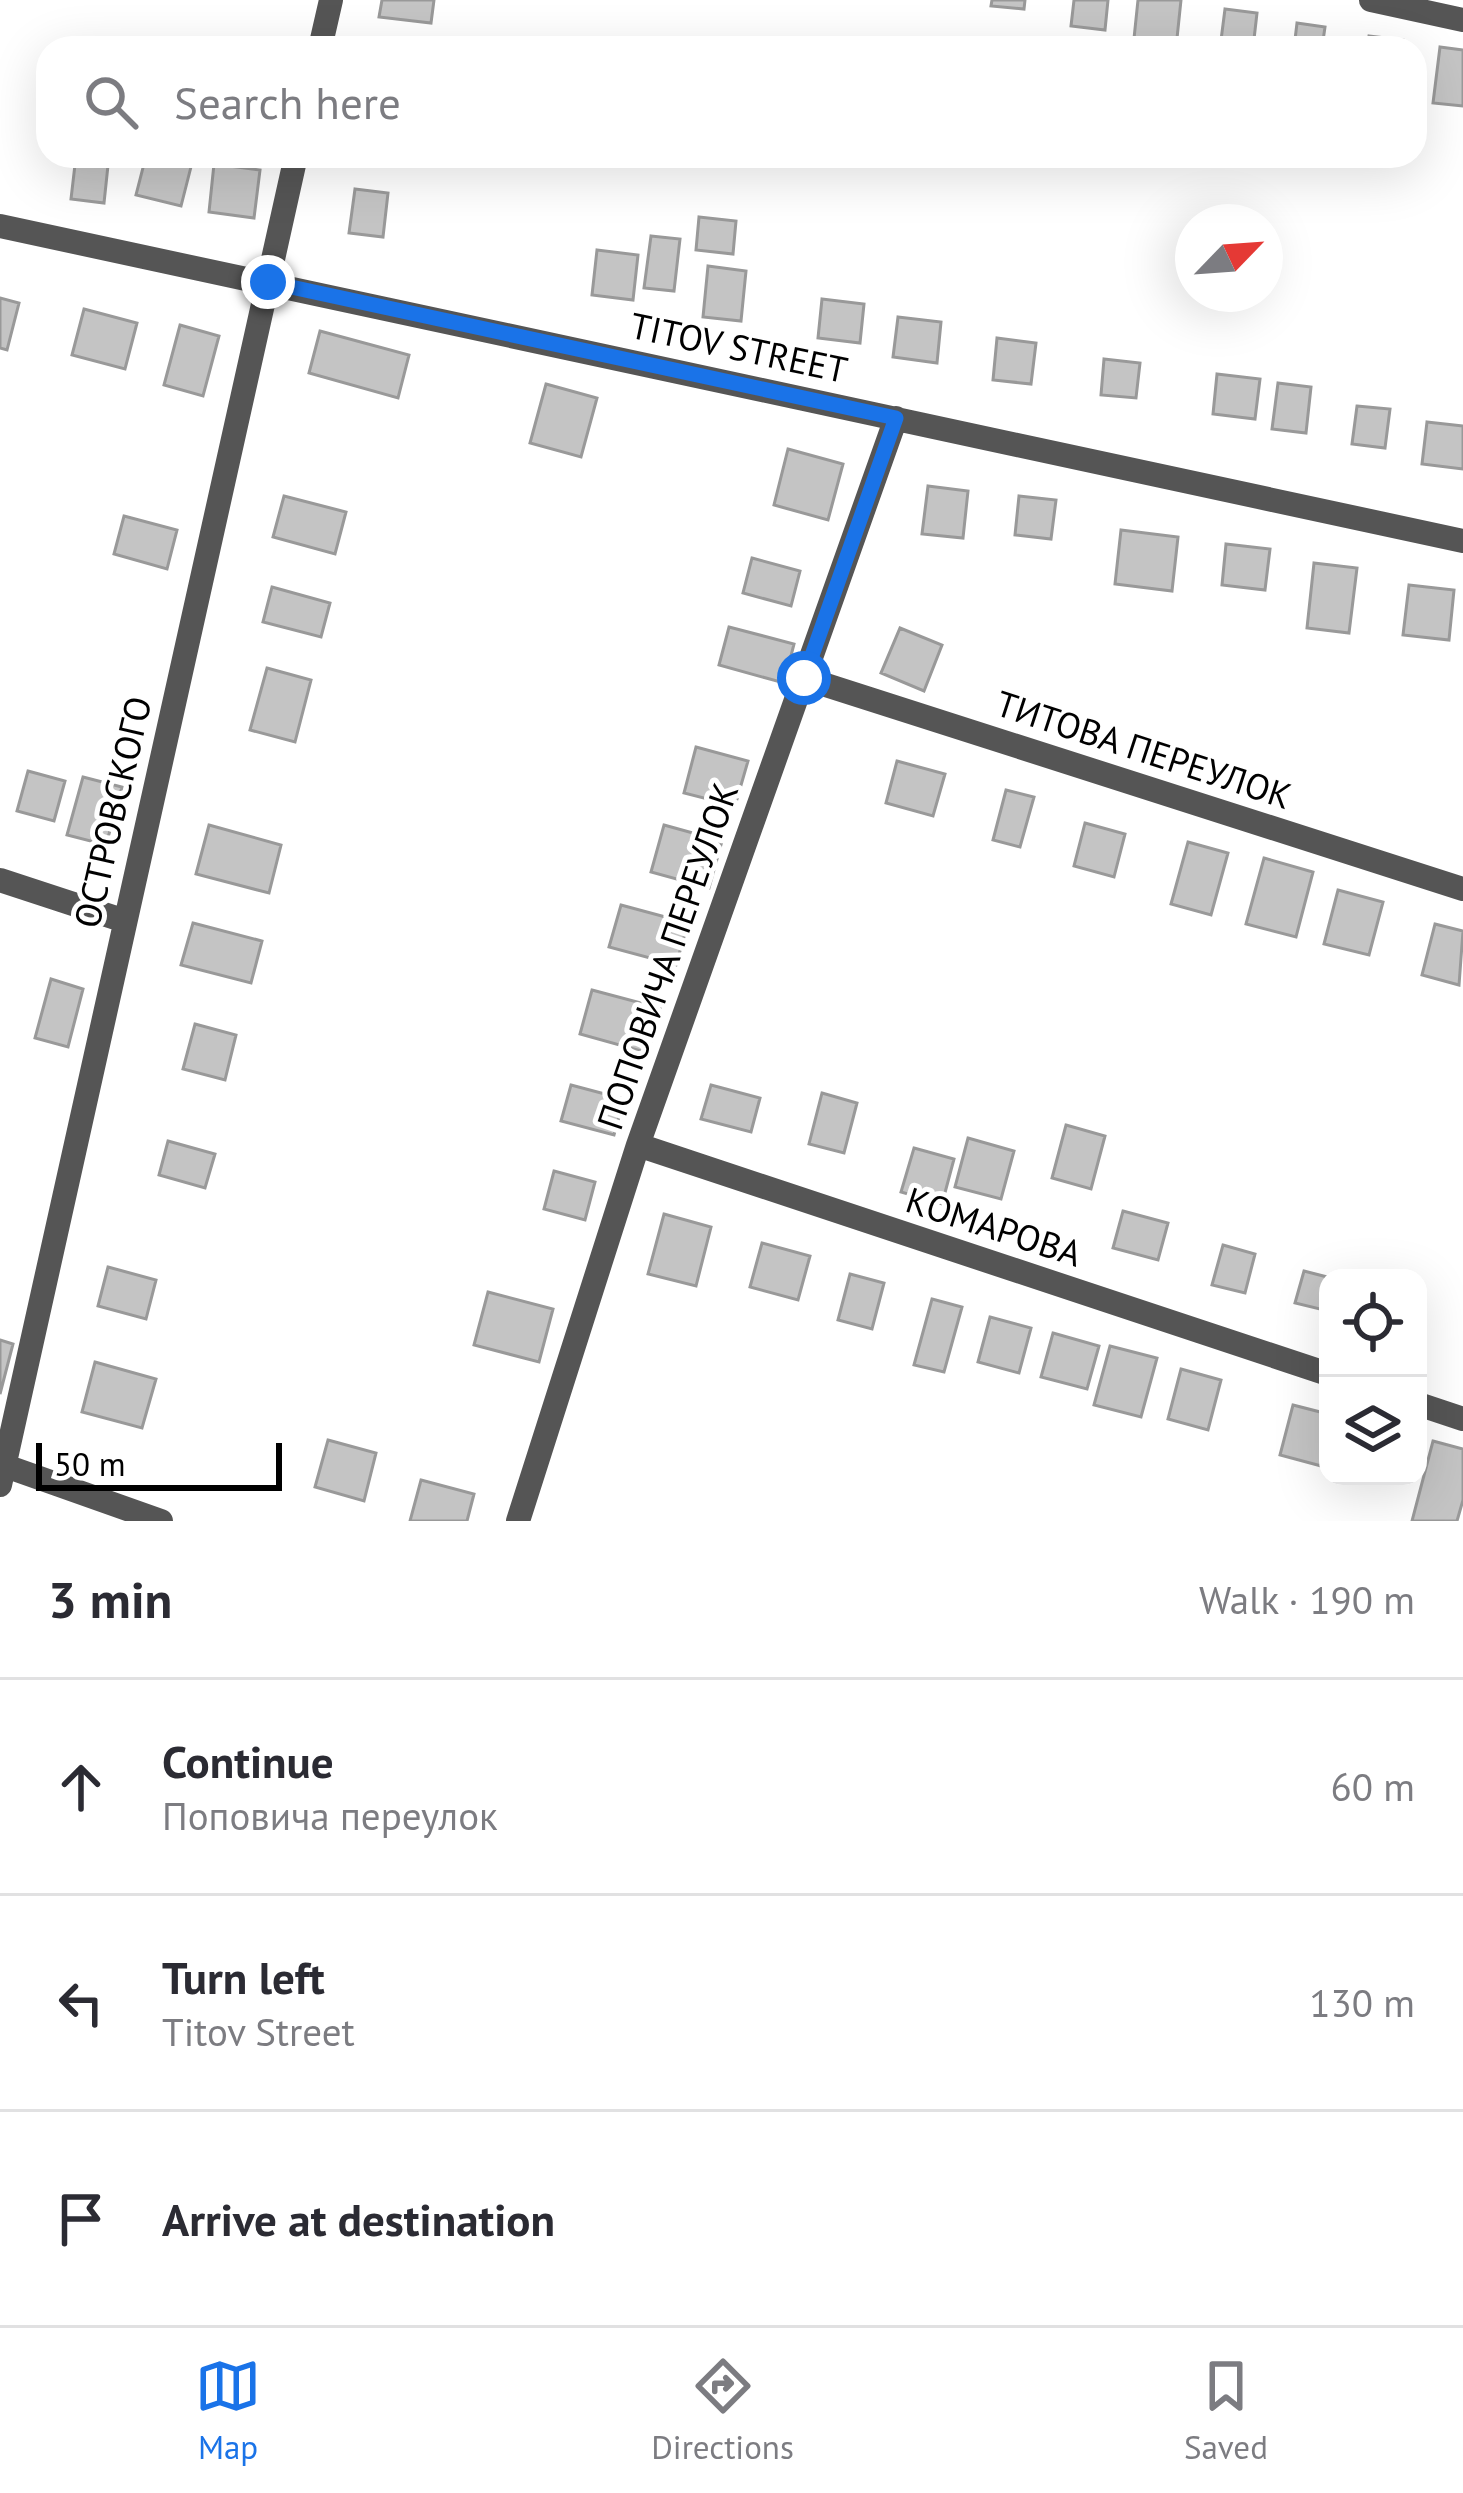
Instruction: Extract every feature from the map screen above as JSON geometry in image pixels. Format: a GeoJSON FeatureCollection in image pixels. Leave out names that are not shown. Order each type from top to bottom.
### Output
{"type":"FeatureCollection","features":[{"type":"Feature","properties":{"kind":"street"},"geometry":{"type":"LineString","coordinates":[[323,36],[331,0]]}},
{"type":"Feature","properties":{"kind":"street"},"geometry":{"type":"LineString","coordinates":[[1371,0],[1463,20]]}},
{"type":"Feature","properties":{"kind":"street","name":"ОСТРОВСКОГО"},"geometry":{"type":"LineString","coordinates":[[2,1471],[293,168]]}},
{"type":"Feature","properties":{"kind":"street","name":"TITOV STREET"},"geometry":{"type":"LineString","coordinates":[[0,226],[1463,541]]}},
{"type":"Feature","properties":{"kind":"street","name":"ПОПОВИЧА ПЕРЕУЛОК"},"geometry":{"type":"LineString","coordinates":[[518,1521],[638,1145],[896,418]]}},
{"type":"Feature","properties":{"kind":"street","name":"ТИТОВА ПЕРЕУЛОК"},"geometry":{"type":"LineString","coordinates":[[804,678],[1463,889]]}},
{"type":"Feature","properties":{"kind":"street"},"geometry":{"type":"LineString","coordinates":[[0,880],[124,921]]}},
{"type":"Feature","properties":{"kind":"street","name":"КОМАРОВА"},"geometry":{"type":"LineString","coordinates":[[638,1145],[1319,1371]]}},
{"type":"Feature","properties":{"kind":"street"},"geometry":{"type":"LineString","coordinates":[[1427,1407],[1463,1419]]}},
{"type":"Feature","properties":{"kind":"street"},"geometry":{"type":"LineString","coordinates":[[2,1471],[161,1521]]}},
{"type":"Feature","properties":{"kind":"building"},"geometry":{"type":"Polygon","coordinates":[[[382,0],[434,0],[431,23],[379,17],[382,0]]]}},
{"type":"Feature","properties":{"kind":"building"},"geometry":{"type":"Polygon","coordinates":[[[992,0],[1025,0],[1024,9],[991,6],[992,0]]]}},
{"type":"Feature","properties":{"kind":"building"},"geometry":{"type":"Polygon","coordinates":[[[1074,0],[1108,0],[1105,30],[1071,26],[1074,0]]]}},
{"type":"Feature","properties":{"kind":"building"},"geometry":{"type":"Polygon","coordinates":[[[1138,0],[1181,0],[1177,36],[1134,36],[1138,0]]]}},
{"type":"Feature","properties":{"kind":"building"},"geometry":{"type":"Polygon","coordinates":[[[1225,9],[1257,13],[1254,36],[1222,36],[1225,9]]]}},
{"type":"Feature","properties":{"kind":"building"},"geometry":{"type":"Polygon","coordinates":[[[1297,23],[1325,27],[1324,36],[1295,36],[1297,23]]]}},
{"type":"Feature","properties":{"kind":"building"},"geometry":{"type":"Polygon","coordinates":[[[1440,47],[1463,50],[1463,106],[1433,103],[1440,47]]]}},
{"type":"Feature","properties":{"kind":"building"},"geometry":{"type":"Polygon","coordinates":[[[75,168],[108,168],[104,203],[71,199],[75,168]]]}},
{"type":"Feature","properties":{"kind":"building"},"geometry":{"type":"Polygon","coordinates":[[[143,168],[191,168],[181,206],[136,195],[143,168]]]}},
{"type":"Feature","properties":{"kind":"building"},"geometry":{"type":"Polygon","coordinates":[[[214,168],[260,170],[254,218],[209,212],[214,168]]]}},
{"type":"Feature","properties":{"kind":"building"},"geometry":{"type":"Polygon","coordinates":[[[355,189],[388,193],[383,237],[349,233],[355,189]]]}},
{"type":"Feature","properties":{"kind":"building"},"geometry":{"type":"Polygon","coordinates":[[[699,217],[736,221],[733,254],[696,250],[699,217]]]}},
{"type":"Feature","properties":{"kind":"building"},"geometry":{"type":"Polygon","coordinates":[[[651,236],[680,239],[674,291],[644,288],[651,236]]]}},
{"type":"Feature","properties":{"kind":"building"},"geometry":{"type":"Polygon","coordinates":[[[597,250],[638,255],[633,300],[592,295],[597,250]]]}},
{"type":"Feature","properties":{"kind":"building"},"geometry":{"type":"Polygon","coordinates":[[[708,266],[746,271],[741,321],[703,317],[708,266]]]}},
{"type":"Feature","properties":{"kind":"building"},"geometry":{"type":"Polygon","coordinates":[[[0,298],[19,303],[7,350],[0,348],[0,298]]]}},
{"type":"Feature","properties":{"kind":"building"},"geometry":{"type":"Polygon","coordinates":[[[822,299],[864,304],[860,343],[818,338],[822,299]]]}},
{"type":"Feature","properties":{"kind":"building"},"geometry":{"type":"Polygon","coordinates":[[[84,309],[137,323],[125,369],[72,355],[84,309]]]}},
{"type":"Feature","properties":{"kind":"building"},"geometry":{"type":"Polygon","coordinates":[[[898,317],[941,322],[937,363],[893,357],[898,317]]]}},
{"type":"Feature","properties":{"kind":"building"},"geometry":{"type":"Polygon","coordinates":[[[180,325],[219,336],[203,396],[164,385],[180,325]]]}},
{"type":"Feature","properties":{"kind":"building"},"geometry":{"type":"Polygon","coordinates":[[[320,331],[409,355],[398,398],[309,373],[320,331]]]}},
{"type":"Feature","properties":{"kind":"building"},"geometry":{"type":"Polygon","coordinates":[[[997,338],[1036,343],[1031,384],[993,380],[997,338]]]}},
{"type":"Feature","properties":{"kind":"building"},"geometry":{"type":"Polygon","coordinates":[[[1104,359],[1140,363],[1136,398],[1101,395],[1104,359]]]}},
{"type":"Feature","properties":{"kind":"building"},"geometry":{"type":"Polygon","coordinates":[[[1217,374],[1260,379],[1255,419],[1213,414],[1217,374]]]}},
{"type":"Feature","properties":{"kind":"building"},"geometry":{"type":"Polygon","coordinates":[[[1278,383],[1311,387],[1306,433],[1272,429],[1278,383]]]}},
{"type":"Feature","properties":{"kind":"building"},"geometry":{"type":"Polygon","coordinates":[[[546,384],[597,398],[581,457],[530,443],[546,384]]]}},
{"type":"Feature","properties":{"kind":"building"},"geometry":{"type":"Polygon","coordinates":[[[1357,406],[1390,409],[1385,448],[1352,444],[1357,406]]]}},
{"type":"Feature","properties":{"kind":"building"},"geometry":{"type":"Polygon","coordinates":[[[1427,422],[1463,426],[1463,469],[1422,464],[1427,422]]]}},
{"type":"Feature","properties":{"kind":"building"},"geometry":{"type":"Polygon","coordinates":[[[788,449],[843,464],[828,520],[774,505],[788,449]]]}},
{"type":"Feature","properties":{"kind":"building"},"geometry":{"type":"Polygon","coordinates":[[[928,486],[968,491],[963,538],[922,534],[928,486]]]}},
{"type":"Feature","properties":{"kind":"building"},"geometry":{"type":"Polygon","coordinates":[[[284,496],[346,512],[335,554],[273,537],[284,496]]]}},
{"type":"Feature","properties":{"kind":"building"},"geometry":{"type":"Polygon","coordinates":[[[1019,496],[1056,500],[1051,539],[1015,535],[1019,496]]]}},
{"type":"Feature","properties":{"kind":"building"},"geometry":{"type":"Polygon","coordinates":[[[124,516],[177,530],[167,569],[114,554],[124,516]]]}},
{"type":"Feature","properties":{"kind":"building"},"geometry":{"type":"Polygon","coordinates":[[[1121,530],[1178,537],[1172,591],[1115,584],[1121,530]]]}},
{"type":"Feature","properties":{"kind":"building"},"geometry":{"type":"Polygon","coordinates":[[[1226,544],[1270,549],[1265,590],[1222,585],[1226,544]]]}},
{"type":"Feature","properties":{"kind":"building"},"geometry":{"type":"Polygon","coordinates":[[[752,558],[800,571],[791,606],[743,593],[752,558]]]}},
{"type":"Feature","properties":{"kind":"building"},"geometry":{"type":"Polygon","coordinates":[[[1314,563],[1357,568],[1349,633],[1307,628],[1314,563]]]}},
{"type":"Feature","properties":{"kind":"building"},"geometry":{"type":"Polygon","coordinates":[[[1409,585],[1454,590],[1449,640],[1403,635],[1409,585]]]}},
{"type":"Feature","properties":{"kind":"building"},"geometry":{"type":"Polygon","coordinates":[[[272,587],[330,603],[321,637],[263,622],[272,587]]]}},
{"type":"Feature","properties":{"kind":"building"},"geometry":{"type":"Polygon","coordinates":[[[729,627],[794,644],[784,683],[719,665],[729,627]]]}},
{"type":"Feature","properties":{"kind":"building"},"geometry":{"type":"Polygon","coordinates":[[[900,628],[942,645],[924,691],[881,673],[900,628]]]}},
{"type":"Feature","properties":{"kind":"building"},"geometry":{"type":"Polygon","coordinates":[[[267,668],[311,680],[295,742],[250,730],[267,668]]]}},
{"type":"Feature","properties":{"kind":"building"},"geometry":{"type":"Polygon","coordinates":[[[696,747],[748,761],[735,806],[684,793],[696,747]]]}},
{"type":"Feature","properties":{"kind":"building"},"geometry":{"type":"Polygon","coordinates":[[[897,761],[945,774],[933,816],[886,803],[897,761]]]}},
{"type":"Feature","properties":{"kind":"building"},"geometry":{"type":"Polygon","coordinates":[[[28,771],[65,781],[54,821],[17,811],[28,771]]]}},
{"type":"Feature","properties":{"kind":"building"},"geometry":{"type":"Polygon","coordinates":[[[83,777],[122,787],[106,845],[67,835],[83,777]]]}},
{"type":"Feature","properties":{"kind":"building"},"geometry":{"type":"Polygon","coordinates":[[[1006,790],[1034,797],[1020,847],[993,840],[1006,790]]]}},
{"type":"Feature","properties":{"kind":"building"},"geometry":{"type":"Polygon","coordinates":[[[1085,823],[1125,834],[1114,877],[1074,866],[1085,823]]]}},
{"type":"Feature","properties":{"kind":"building"},"geometry":{"type":"Polygon","coordinates":[[[209,825],[281,845],[269,893],[196,874],[209,825]]]}},
{"type":"Feature","properties":{"kind":"building"},"geometry":{"type":"Polygon","coordinates":[[[664,825],[722,841],[709,888],[651,872],[664,825]]]}},
{"type":"Feature","properties":{"kind":"building"},"geometry":{"type":"Polygon","coordinates":[[[1188,842],[1228,853],[1211,915],[1171,904],[1188,842]]]}},
{"type":"Feature","properties":{"kind":"building"},"geometry":{"type":"Polygon","coordinates":[[[1264,858],[1313,872],[1296,937],[1246,924],[1264,858]]]}},
{"type":"Feature","properties":{"kind":"building"},"geometry":{"type":"Polygon","coordinates":[[[1338,890],[1383,902],[1369,955],[1324,944],[1338,890]]]}},
{"type":"Feature","properties":{"kind":"building"},"geometry":{"type":"Polygon","coordinates":[[[621,905],[688,923],[676,965],[609,947],[621,905]]]}},
{"type":"Feature","properties":{"kind":"building"},"geometry":{"type":"Polygon","coordinates":[[[193,923],[262,941],[251,983],[181,965],[193,923]]]}},
{"type":"Feature","properties":{"kind":"building"},"geometry":{"type":"Polygon","coordinates":[[[1435,924],[1463,931],[1459,985],[1422,975],[1435,924]]]}},
{"type":"Feature","properties":{"kind":"building"},"geometry":{"type":"Polygon","coordinates":[[[51,979],[83,989],[68,1047],[35,1038],[51,979]]]}},
{"type":"Feature","properties":{"kind":"building"},"geometry":{"type":"Polygon","coordinates":[[[592,990],[660,1008],[648,1053],[580,1034],[592,990]]]}},
{"type":"Feature","properties":{"kind":"building"},"geometry":{"type":"Polygon","coordinates":[[[195,1024],[236,1035],[225,1080],[183,1069],[195,1024]]]}},
{"type":"Feature","properties":{"kind":"building"},"geometry":{"type":"Polygon","coordinates":[[[571,1085],[624,1099],[614,1135],[561,1121],[571,1085]]]}},
{"type":"Feature","properties":{"kind":"building"},"geometry":{"type":"Polygon","coordinates":[[[711,1085],[760,1098],[751,1132],[701,1119],[711,1085]]]}},
{"type":"Feature","properties":{"kind":"building"},"geometry":{"type":"Polygon","coordinates":[[[822,1093],[857,1103],[844,1153],[809,1144],[822,1093]]]}},
{"type":"Feature","properties":{"kind":"building"},"geometry":{"type":"Polygon","coordinates":[[[1066,1125],[1105,1136],[1091,1189],[1052,1178],[1066,1125]]]}},
{"type":"Feature","properties":{"kind":"building"},"geometry":{"type":"Polygon","coordinates":[[[968,1138],[1014,1151],[1001,1199],[955,1187],[968,1138]]]}},
{"type":"Feature","properties":{"kind":"building"},"geometry":{"type":"Polygon","coordinates":[[[168,1141],[215,1154],[205,1188],[159,1175],[168,1141]]]}},
{"type":"Feature","properties":{"kind":"building"},"geometry":{"type":"Polygon","coordinates":[[[914,1148],[954,1159],[942,1204],[901,1192],[914,1148]]]}},
{"type":"Feature","properties":{"kind":"building"},"geometry":{"type":"Polygon","coordinates":[[[554,1171],[595,1182],[585,1220],[544,1209],[554,1171]]]}},
{"type":"Feature","properties":{"kind":"building"},"geometry":{"type":"Polygon","coordinates":[[[1123,1211],[1168,1223],[1158,1260],[1113,1248],[1123,1211]]]}},
{"type":"Feature","properties":{"kind":"building"},"geometry":{"type":"Polygon","coordinates":[[[664,1214],[711,1227],[696,1286],[648,1274],[664,1214]]]}},
{"type":"Feature","properties":{"kind":"building"},"geometry":{"type":"Polygon","coordinates":[[[762,1243],[810,1256],[798,1300],[750,1287],[762,1243]]]}},
{"type":"Feature","properties":{"kind":"building"},"geometry":{"type":"Polygon","coordinates":[[[1223,1245],[1255,1254],[1245,1293],[1212,1285],[1223,1245]]]}},
{"type":"Feature","properties":{"kind":"building"},"geometry":{"type":"Polygon","coordinates":[[[108,1267],[156,1280],[146,1319],[98,1306],[108,1267]]]}},
{"type":"Feature","properties":{"kind":"building"},"geometry":{"type":"Polygon","coordinates":[[[1304,1271],[1319,1275],[1319,1309],[1295,1303],[1304,1271]]]}},
{"type":"Feature","properties":{"kind":"building"},"geometry":{"type":"Polygon","coordinates":[[[850,1274],[884,1283],[872,1329],[838,1320],[850,1274]]]}},
{"type":"Feature","properties":{"kind":"building"},"geometry":{"type":"Polygon","coordinates":[[[488,1292],[553,1309],[539,1362],[474,1345],[488,1292]]]}},
{"type":"Feature","properties":{"kind":"building"},"geometry":{"type":"Polygon","coordinates":[[[932,1299],[962,1307],[944,1372],[914,1365],[932,1299]]]}},
{"type":"Feature","properties":{"kind":"building"},"geometry":{"type":"Polygon","coordinates":[[[990,1317],[1031,1328],[1019,1373],[978,1362],[990,1317]]]}},
{"type":"Feature","properties":{"kind":"building"},"geometry":{"type":"Polygon","coordinates":[[[1053,1333],[1099,1346],[1087,1389],[1041,1377],[1053,1333]]]}},
{"type":"Feature","properties":{"kind":"building"},"geometry":{"type":"Polygon","coordinates":[[[0,1340],[13,1344],[0,1394],[0,1340]]]}},
{"type":"Feature","properties":{"kind":"building"},"geometry":{"type":"Polygon","coordinates":[[[1110,1346],[1157,1358],[1141,1417],[1094,1405],[1110,1346]]]}},
{"type":"Feature","properties":{"kind":"building"},"geometry":{"type":"Polygon","coordinates":[[[95,1362],[156,1379],[142,1428],[82,1412],[95,1362]]]}},
{"type":"Feature","properties":{"kind":"building"},"geometry":{"type":"Polygon","coordinates":[[[1181,1369],[1221,1380],[1208,1430],[1168,1419],[1181,1369]]]}},
{"type":"Feature","properties":{"kind":"building"},"geometry":{"type":"Polygon","coordinates":[[[1293,1405],[1319,1412],[1319,1465],[1280,1455],[1293,1405]]]}},
{"type":"Feature","properties":{"kind":"building"},"geometry":{"type":"Polygon","coordinates":[[[328,1440],[376,1453],[364,1501],[315,1487],[328,1440]]]}},
{"type":"Feature","properties":{"kind":"building"},"geometry":{"type":"Polygon","coordinates":[[[1433,1441],[1463,1449],[1463,1500],[1457,1521],[1412,1521],[1421,1485],[1427,1485],[1433,1441]]]}},
{"type":"Feature","properties":{"kind":"building"},"geometry":{"type":"Polygon","coordinates":[[[421,1480],[474,1494],[467,1521],[410,1521],[421,1480]]]}},
{"type":"Feature","properties":{"kind":"route"},"geometry":{"type":"LineString","coordinates":[[268,282],[896,418],[804,678]]}}]}
